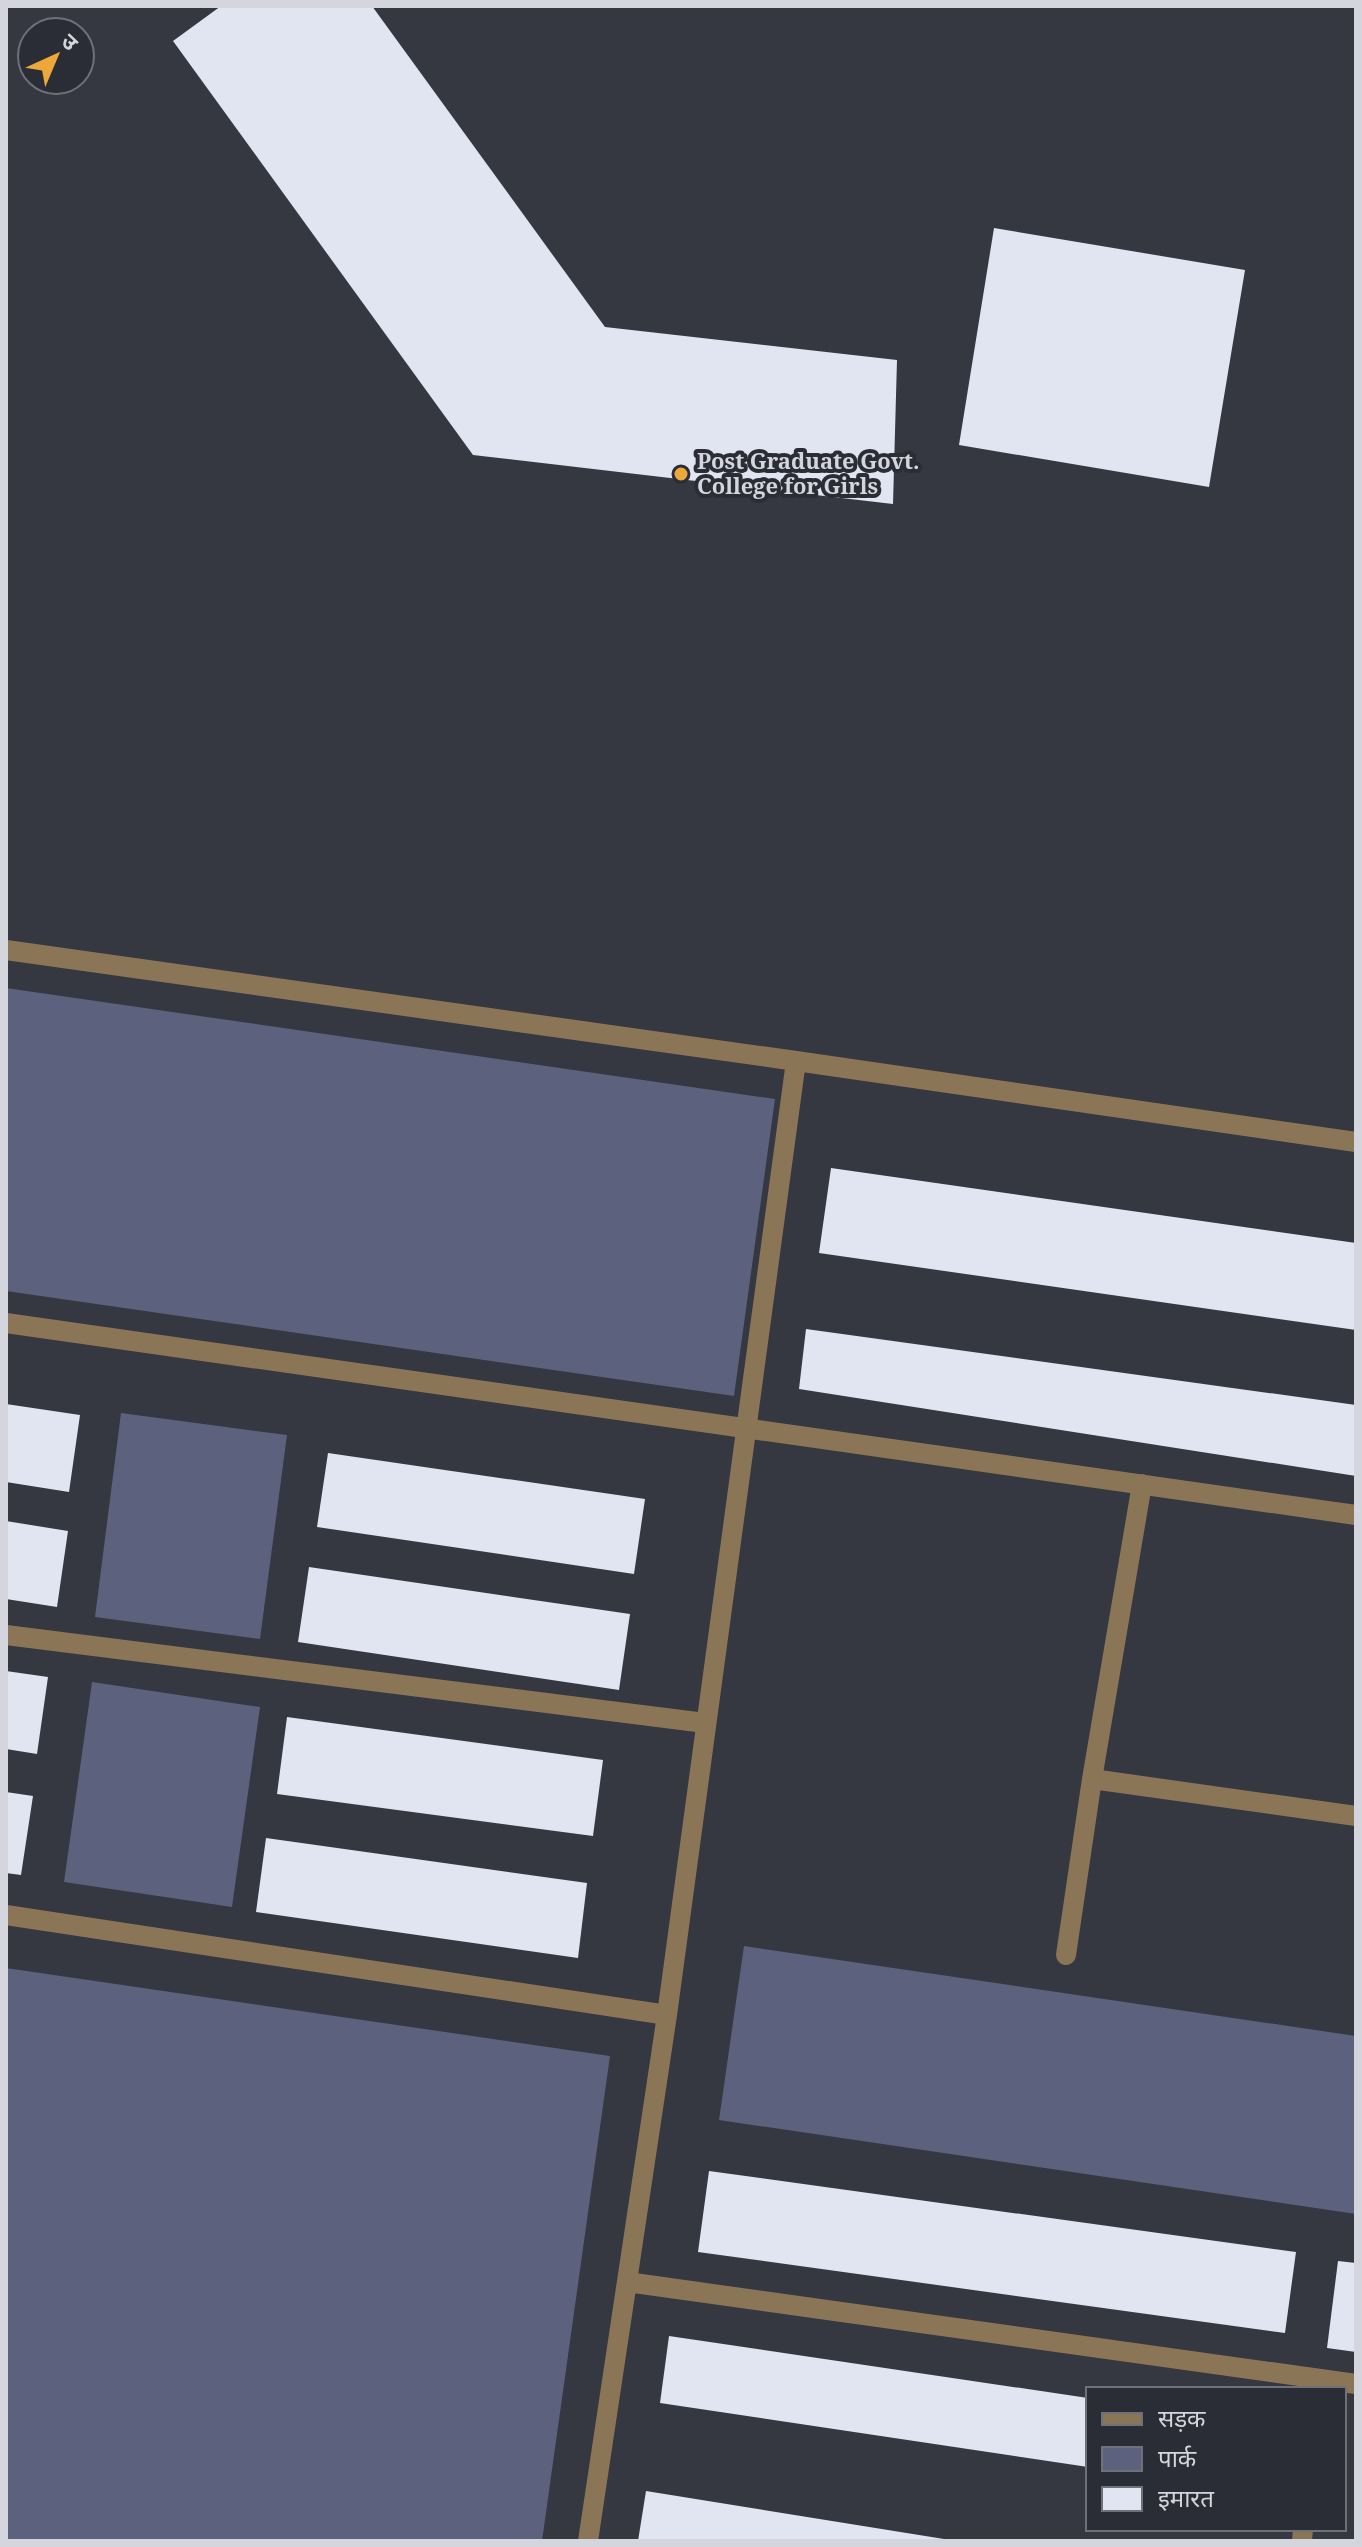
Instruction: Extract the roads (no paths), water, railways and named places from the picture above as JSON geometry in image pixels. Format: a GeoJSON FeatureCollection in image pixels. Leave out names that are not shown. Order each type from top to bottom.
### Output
{"type":"FeatureCollection","features":[{"type":"Feature","properties":{"kind":"street"},"geometry":{"type":"LineString","coordinates":[[6,950],[1356,1142]]}},
{"type":"Feature","properties":{"kind":"street"},"geometry":{"type":"LineString","coordinates":[[588,2541],[667,2015],[796,1061]]}},
{"type":"Feature","properties":{"kind":"street"},"geometry":{"type":"LineString","coordinates":[[6,1323],[1356,1515]]}},
{"type":"Feature","properties":{"kind":"street"},"geometry":{"type":"LineString","coordinates":[[1066,1955],[1142,1484]]}},
{"type":"Feature","properties":{"kind":"street"},"geometry":{"type":"LineString","coordinates":[[6,1635],[705,1723]]}},
{"type":"Feature","properties":{"kind":"street"},"geometry":{"type":"LineString","coordinates":[[1092,1779],[1356,1816]]}},
{"type":"Feature","properties":{"kind":"street"},"geometry":{"type":"LineString","coordinates":[[6,1915],[667,2015]]}},
{"type":"Feature","properties":{"kind":"street"},"geometry":{"type":"LineString","coordinates":[[627,2282],[1324,2384],[1356,2384]]}},
{"type":"Feature","properties":{"kind":"place","name":"Post Graduate Govt. College for Girls"},"geometry":{"type":"Point","coordinates":[681,474]}}]}
